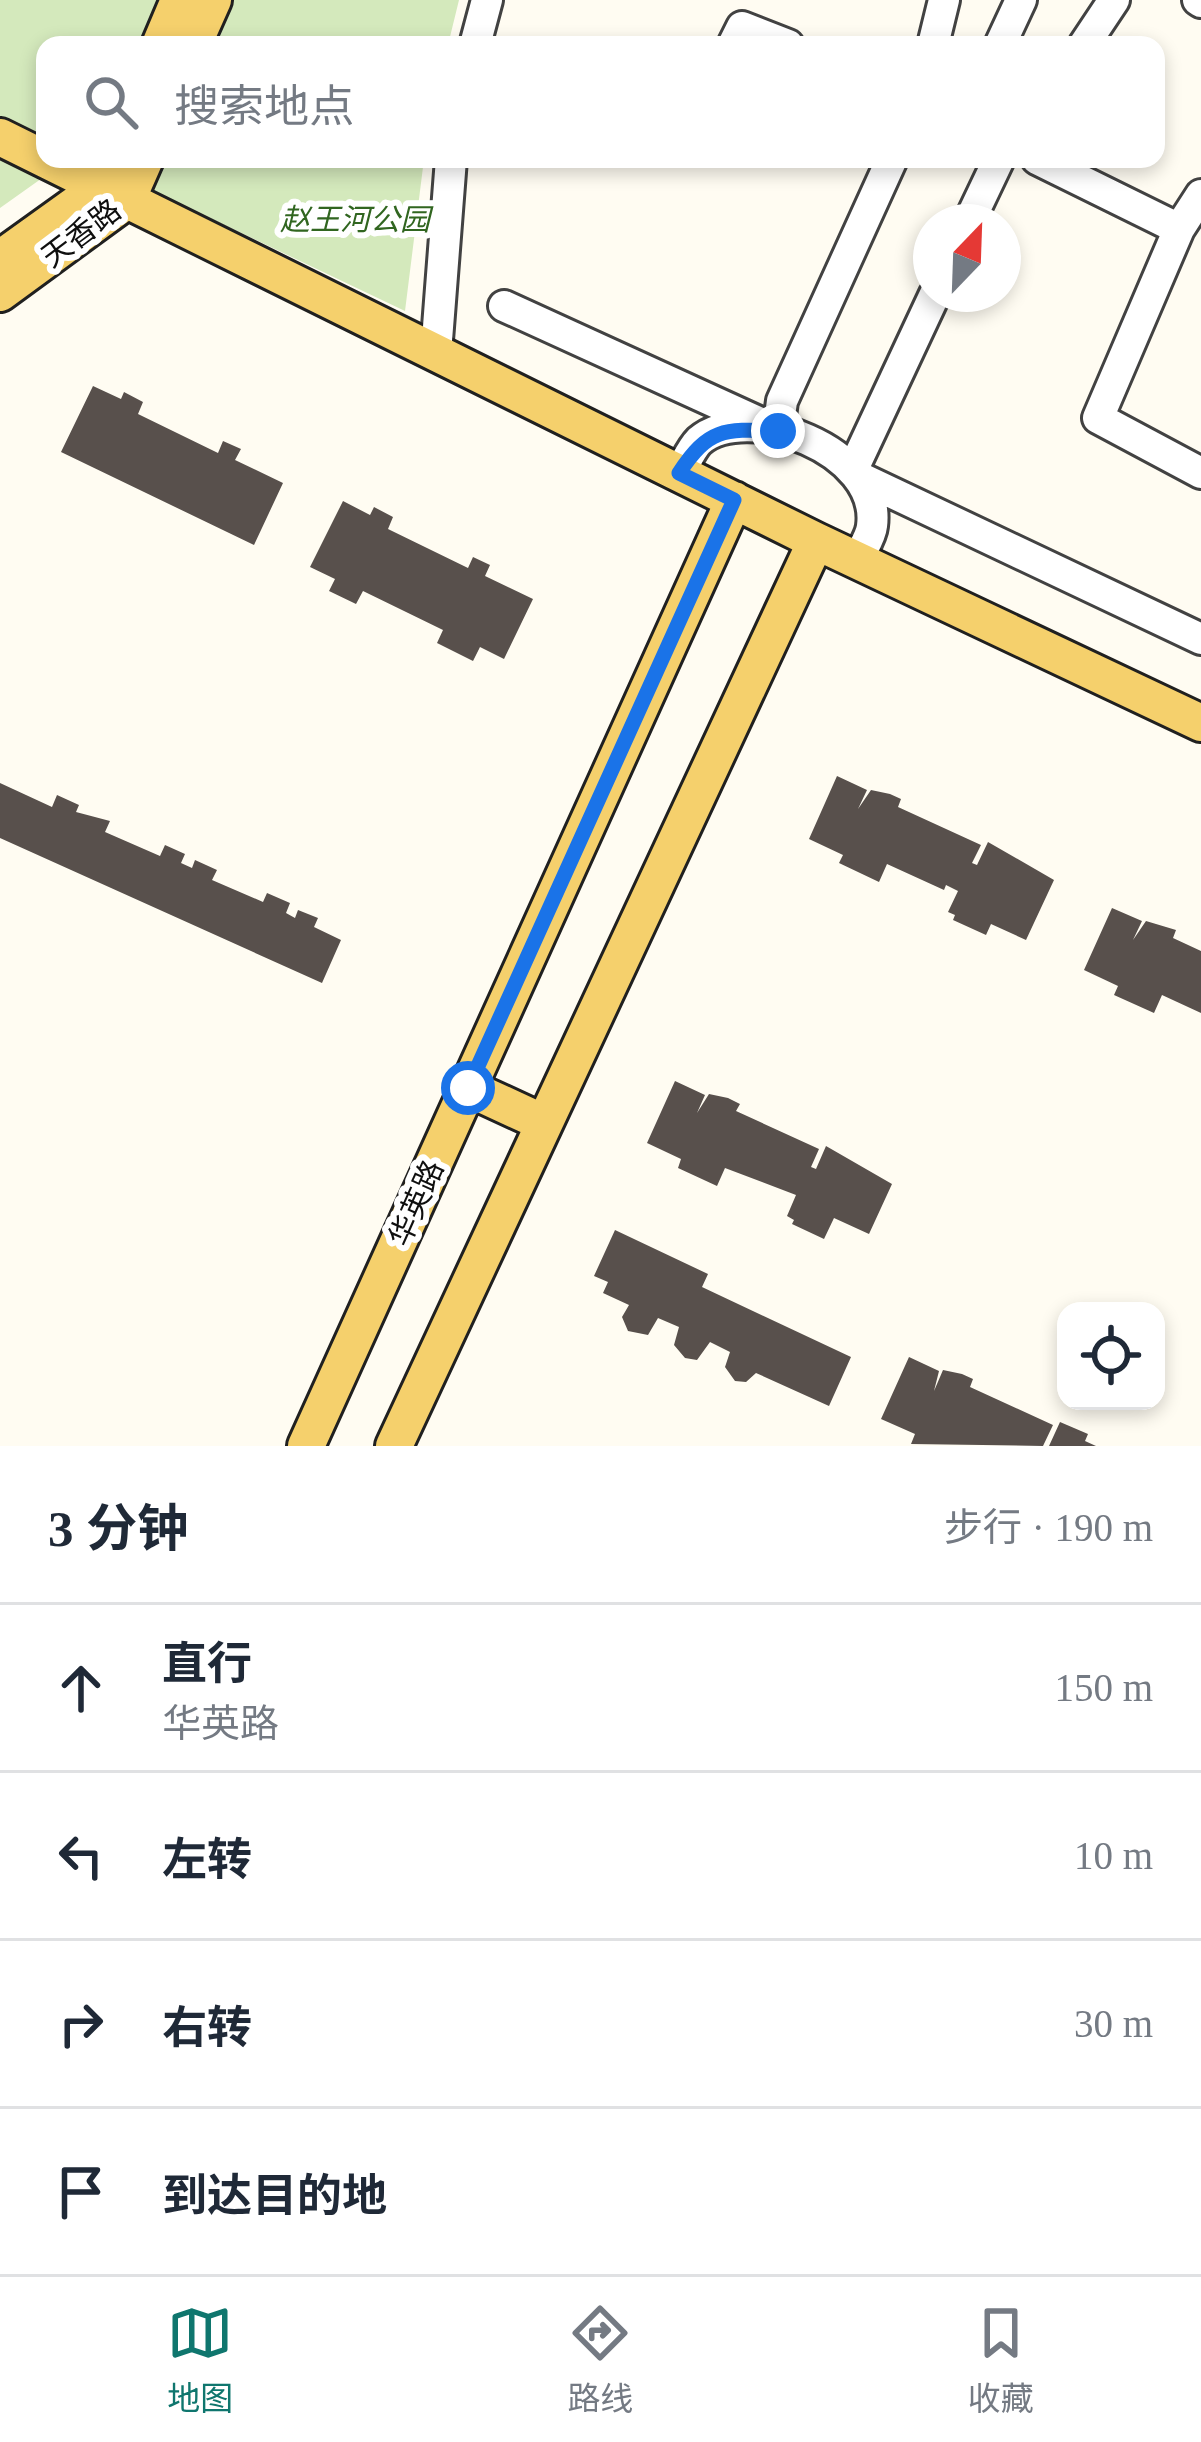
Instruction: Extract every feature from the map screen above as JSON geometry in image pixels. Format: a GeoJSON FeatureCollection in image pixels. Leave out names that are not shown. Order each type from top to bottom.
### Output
{"type":"FeatureCollection","features":[{"type":"Feature","properties":{"kind":"main road"},"geometry":{"type":"LineString","coordinates":[[164,36],[179,0]]}},
{"type":"Feature","properties":{"kind":"main road"},"geometry":{"type":"LineString","coordinates":[[197,36],[212,0]]}},
{"type":"Feature","properties":{"kind":"main road"},"geometry":{"type":"LineString","coordinates":[[0,137],[36,151]]}},
{"type":"Feature","properties":{"kind":"main road"},"geometry":{"type":"LineString","coordinates":[[78,168],[113,182],[436,353],[856,561],[1201,723]]}},
{"type":"Feature","properties":{"kind":"main road","name":"天香路"},"geometry":{"type":"LineString","coordinates":[[0,259],[113,182]]}},
{"type":"Feature","properties":{"kind":"main road","name":"天香路"},"geometry":{"type":"LineString","coordinates":[[0,293],[113,182]]}},
{"type":"Feature","properties":{"kind":"main road","name":"华英路"},"geometry":{"type":"LineString","coordinates":[[306,1446],[734,500]]}},
{"type":"Feature","properties":{"kind":"main road"},"geometry":{"type":"LineString","coordinates":[[394,1446],[816,541]]}},
{"type":"Feature","properties":{"kind":"main road"},"geometry":{"type":"LineString","coordinates":[[468,1088],[544,1123]]}},
{"type":"Feature","properties":{"kind":"lane"},"geometry":{"type":"LineString","coordinates":[[478,36],[487,0]]}},
{"type":"Feature","properties":{"kind":"lane"},"geometry":{"type":"LineString","coordinates":[[935,36],[944,0]]}},
{"type":"Feature","properties":{"kind":"lane"},"geometry":{"type":"LineString","coordinates":[[1004,36],[1021,0]]}},
{"type":"Feature","properties":{"kind":"lane"},"geometry":{"type":"LineString","coordinates":[[1090,36],[1114,0]]}},
{"type":"Feature","properties":{"kind":"lane"},"geometry":{"type":"LineString","coordinates":[[738,36],[742,27],[765,36]]}},
{"type":"Feature","properties":{"kind":"lane"},"geometry":{"type":"LineString","coordinates":[[436,353],[450,168]]}},
{"type":"Feature","properties":{"kind":"lane"},"geometry":{"type":"LineString","coordinates":[[778,431],[782,400],[888,168]]}},
{"type":"Feature","properties":{"kind":"lane"},"geometry":{"type":"LineString","coordinates":[[978,204],[995,168]]}},
{"type":"Feature","properties":{"kind":"lane"},"geometry":{"type":"LineString","coordinates":[[1055,168],[1180,229]]}},
{"type":"Feature","properties":{"kind":"lane"},"geometry":{"type":"LineString","coordinates":[[1201,195],[1180,229],[1098,418],[1201,473]]}},
{"type":"Feature","properties":{"kind":"lane"},"geometry":{"type":"LineString","coordinates":[[503,306],[778,431],[810,439],[857,473],[1201,639]]}},
{"type":"Feature","properties":{"kind":"lane"},"geometry":{"type":"LineString","coordinates":[[856,561],[872,526],[857,473],[927,312]]}},
{"type":"Feature","properties":{"kind":"lane"},"geometry":{"type":"LineString","coordinates":[[679,473],[699,442],[718,433],[778,431]]}},
{"type":"Feature","properties":{"kind":"green space"},"geometry":{"type":"Polygon","coordinates":[[[0,0],[459,0],[450,36],[36,36],[36,168],[56,168],[0,208],[0,0]]]}},
{"type":"Feature","properties":{"kind":"green space","name":"赵王河公园"},"geometry":{"type":"Polygon","coordinates":[[[105,168],[423,168],[405,311],[105,168]]]}},
{"type":"Feature","properties":{"kind":"building"},"geometry":{"type":"Polygon","coordinates":[[[93,386],[121,399],[124,392],[143,402],[138,414],[218,453],[223,441],[241,449],[235,460],[283,483],[254,545],[61,452],[93,386]]]}},
{"type":"Feature","properties":{"kind":"building"},"geometry":{"type":"Polygon","coordinates":[[[343,501],[370,515],[374,507],[393,517],[388,529],[468,568],[473,557],[490,565],[485,576],[533,599],[504,659],[480,647],[473,661],[437,643],[443,630],[363,591],[356,604],[329,591],[335,579],[310,567],[343,501]]]}},
{"type":"Feature","properties":{"kind":"building"},"geometry":{"type":"Polygon","coordinates":[[[837,776],[867,790],[858,809],[871,790],[890,794],[901,799],[898,807],[981,845],[972,863],[977,865],[988,842],[1054,880],[1026,940],[991,924],[986,935],[953,920],[955,915],[948,912],[958,891],[946,885],[944,890],[887,864],[879,882],[839,863],[843,855],[809,839],[837,776]]]}},
{"type":"Feature","properties":{"kind":"building"},"geometry":{"type":"Polygon","coordinates":[[[0,783],[52,807],[57,795],[79,805],[76,812],[110,821],[105,832],[160,856],[165,845],[185,854],[181,863],[192,868],[195,860],[217,870],[212,880],[263,902],[267,893],[290,903],[286,913],[295,918],[298,910],[318,918],[314,927],[341,940],[322,983],[0,838],[0,783]]]}},
{"type":"Feature","properties":{"kind":"building"},"geometry":{"type":"Polygon","coordinates":[[[1112,908],[1142,921],[1133,940],[1146,921],[1176,930],[1173,938],[1201,951],[1201,1013],[1162,995],[1154,1013],[1114,995],[1118,986],[1084,970],[1112,908]]]}},
{"type":"Feature","properties":{"kind":"building"},"geometry":{"type":"Polygon","coordinates":[[[675,1081],[705,1095],[697,1113],[709,1094],[728,1098],[740,1104],[736,1111],[819,1149],[811,1167],[816,1169],[826,1146],[892,1184],[869,1234],[834,1218],[824,1239],[792,1224],[794,1220],[787,1216],[796,1195],[725,1168],[717,1186],[678,1168],[681,1159],[647,1143],[675,1081]]]}},
{"type":"Feature","properties":{"kind":"building"},"geometry":{"type":"Polygon","coordinates":[[[615,1230],[708,1274],[702,1287],[851,1357],[829,1406],[756,1373],[746,1382],[735,1381],[725,1367],[730,1352],[710,1342],[697,1360],[685,1358],[674,1345],[679,1327],[658,1318],[648,1335],[628,1331],[622,1317],[629,1305],[603,1293],[608,1282],[594,1276],[615,1230]]]}},
{"type":"Feature","properties":{"kind":"building"},"geometry":{"type":"Polygon","coordinates":[[[909,1357],[939,1371],[934,1391],[943,1370],[962,1374],[973,1379],[970,1387],[1053,1425],[1043,1446],[911,1444],[915,1434],[881,1419],[909,1357]]]}},
{"type":"Feature","properties":{"kind":"building"},"geometry":{"type":"Polygon","coordinates":[[[1060,1422],[1088,1434],[1085,1441],[1096,1446],[1049,1446],[1060,1422]]]}},
{"type":"Feature","properties":{"kind":"route"},"geometry":{"type":"LineString","coordinates":[[468,1088],[734,500],[679,473],[699,442],[718,433],[778,431]]}}]}
